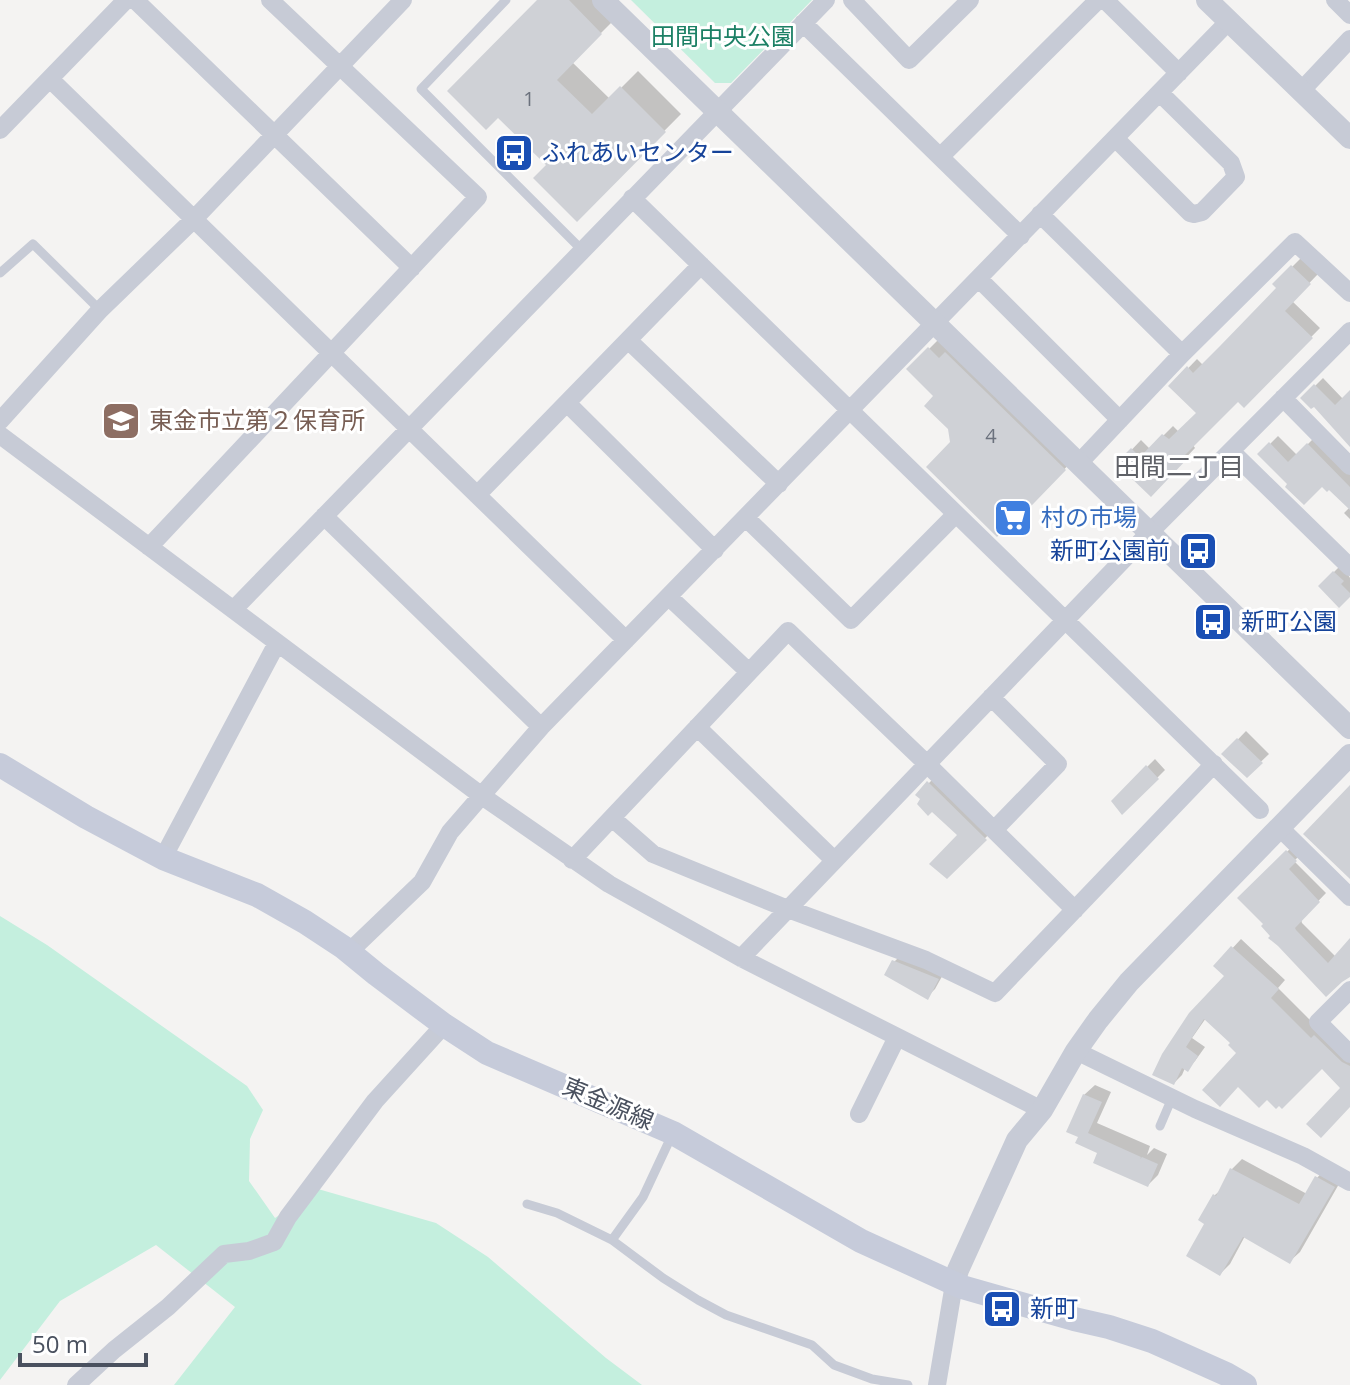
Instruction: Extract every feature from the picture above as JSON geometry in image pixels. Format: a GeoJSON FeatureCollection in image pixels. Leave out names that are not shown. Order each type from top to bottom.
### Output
{"type":"FeatureCollection","features":[{"type":"Feature","properties":{"kind":"main road","name":"東金源線"},"geometry":{"type":"LineString","coordinates":[[0,765],[86,817],[163,858],[257,895],[305,922],[487,1053],[673,1133],[861,1241],[954,1284],[1152,1341],[1200,1361],[1245,1385]]}},
{"type":"Feature","properties":{"kind":"street"},"geometry":{"type":"LineString","coordinates":[[0,130],[126,0]]}},
{"type":"Feature","properties":{"kind":"street"},"geometry":{"type":"LineString","coordinates":[[135,0],[412,268]]}},
{"type":"Feature","properties":{"kind":"street"},"geometry":{"type":"LineString","coordinates":[[149,547],[478,197],[270,0]]}},
{"type":"Feature","properties":{"kind":"street"},"geometry":{"type":"LineString","coordinates":[[0,421],[100,310],[194,219],[403,0]]}},
{"type":"Feature","properties":{"kind":"street"},"geometry":{"type":"LineString","coordinates":[[603,0],[1350,728]]}},
{"type":"Feature","properties":{"kind":"street"},"geometry":{"type":"LineString","coordinates":[[234,609],[826,0]]}},
{"type":"Feature","properties":{"kind":"street"},"geometry":{"type":"LineString","coordinates":[[852,0],[909,60],[970,0]]}},
{"type":"Feature","properties":{"kind":"street"},"geometry":{"type":"LineString","coordinates":[[940,157],[1098,0]]}},
{"type":"Feature","properties":{"kind":"street"},"geometry":{"type":"LineString","coordinates":[[1105,0],[1179,73]]}},
{"type":"Feature","properties":{"kind":"street"},"geometry":{"type":"LineString","coordinates":[[1207,0],[1350,138]]}},
{"type":"Feature","properties":{"kind":"street"},"geometry":{"type":"LineString","coordinates":[[1335,0],[1350,15]]}},
{"type":"Feature","properties":{"kind":"street"},"geometry":{"type":"LineString","coordinates":[[349,952],[422,882],[450,832],[541,727],[1229,21]]}},
{"type":"Feature","properties":{"kind":"street"},"geometry":{"type":"LineString","coordinates":[[803,23],[1021,236]]}},
{"type":"Feature","properties":{"kind":"street"},"geometry":{"type":"LineString","coordinates":[[1301,91],[1350,39]]}},
{"type":"Feature","properties":{"kind":"street"},"geometry":{"type":"LineString","coordinates":[[50,79],[626,640]]}},
{"type":"Feature","properties":{"kind":"street"},"geometry":{"type":"LineString","coordinates":[[1115,138],[1190,213],[1202,212],[1236,177],[1235,170],[1160,93]]}},
{"type":"Feature","properties":{"kind":"street"},"geometry":{"type":"LineString","coordinates":[[632,198],[1260,810]]}},
{"type":"Feature","properties":{"kind":"street"},"geometry":{"type":"LineString","coordinates":[[1040,214],[1182,354]]}},
{"type":"Feature","properties":{"kind":"street"},"geometry":{"type":"LineString","coordinates":[[1078,464],[1182,354],[1295,242],[1350,293]]}},
{"type":"Feature","properties":{"kind":"street"},"geometry":{"type":"LineString","coordinates":[[477,495],[701,265]]}},
{"type":"Feature","properties":{"kind":"street"},"geometry":{"type":"LineString","coordinates":[[979,279],[1120,420]]}},
{"type":"Feature","properties":{"kind":"street"},"geometry":{"type":"LineString","coordinates":[[628,340],[779,484]]}},
{"type":"Feature","properties":{"kind":"street"},"geometry":{"type":"LineString","coordinates":[[741,958],[1149,533],[1283,398],[1347,341]]}},
{"type":"Feature","properties":{"kind":"street"},"geometry":{"type":"LineString","coordinates":[[1283,398],[1350,466]]}},
{"type":"Feature","properties":{"kind":"street"},"geometry":{"type":"LineString","coordinates":[[567,403],[715,550]]}},
{"type":"Feature","properties":{"kind":"street"},"geometry":{"type":"LineString","coordinates":[[0,435],[482,796],[609,884],[741,958],[1042,1110]]}},
{"type":"Feature","properties":{"kind":"street"},"geometry":{"type":"LineString","coordinates":[[1231,451],[1350,567]]}},
{"type":"Feature","properties":{"kind":"street"},"geometry":{"type":"LineString","coordinates":[[746,518],[851,620],[956,514]]}},
{"type":"Feature","properties":{"kind":"street"},"geometry":{"type":"LineString","coordinates":[[324,516],[541,727]]}},
{"type":"Feature","properties":{"kind":"street"},"geometry":{"type":"LineString","coordinates":[[669,597],[749,672]]}},
{"type":"Feature","properties":{"kind":"street"},"geometry":{"type":"LineString","coordinates":[[572,860],[788,631],[1075,910]]}},
{"type":"Feature","properties":{"kind":"street"},"geometry":{"type":"LineString","coordinates":[[163,858],[277,643]]}},
{"type":"Feature","properties":{"kind":"street"},"geometry":{"type":"LineString","coordinates":[[991,697],[1058,764],[994,830]]}},
{"type":"Feature","properties":{"kind":"street"},"geometry":{"type":"LineString","coordinates":[[697,727],[834,860]]}},
{"type":"Feature","properties":{"kind":"street"},"geometry":{"type":"LineString","coordinates":[[937,1385],[958,1270],[1017,1140],[1042,1110],[1076,1051],[1129,982],[1350,755]]}},
{"type":"Feature","properties":{"kind":"street"},"geometry":{"type":"LineString","coordinates":[[612,818],[653,854],[788,909],[926,960],[995,993],[1214,764]]}},
{"type":"Feature","properties":{"kind":"street"},"geometry":{"type":"LineString","coordinates":[[1279,827],[1350,897]]}},
{"type":"Feature","properties":{"kind":"street"},"geometry":{"type":"LineString","coordinates":[[1350,990],[1318,1022],[1350,1054]]}},
{"type":"Feature","properties":{"kind":"street"},"geometry":{"type":"LineString","coordinates":[[76,1385],[168,1307],[224,1254],[249,1251],[274,1242],[288,1217],[375,1101],[444,1025]]}},
{"type":"Feature","properties":{"kind":"street"},"geometry":{"type":"LineString","coordinates":[[859,1114],[897,1037]]}},
{"type":"Feature","properties":{"kind":"street"},"geometry":{"type":"LineString","coordinates":[[1076,1051],[1303,1156],[1350,1182]]}},
{"type":"Feature","properties":{"kind":"lane"},"geometry":{"type":"LineString","coordinates":[[506,0],[421,89],[582,250]]}},
{"type":"Feature","properties":{"kind":"lane"},"geometry":{"type":"LineString","coordinates":[[0,273],[33,244],[100,310]]}},
{"type":"Feature","properties":{"kind":"lane"},"geometry":{"type":"LineString","coordinates":[[1160,1126],[1172,1098]]}},
{"type":"Feature","properties":{"kind":"lane"},"geometry":{"type":"LineString","coordinates":[[612,1240],[643,1197],[673,1133]]}},
{"type":"Feature","properties":{"kind":"lane"},"geometry":{"type":"LineString","coordinates":[[527,1204],[557,1213],[612,1240],[663,1278],[726,1315],[812,1345],[834,1365],[872,1379],[908,1385]]}},
{"type":"Feature","properties":{"kind":"green space","name":"田間中央公園"},"geometry":{"type":"Polygon","coordinates":[[[631,0],[812,0],[731,83],[715,83],[631,0]]]}},
{"type":"Feature","properties":{"kind":"green space"},"geometry":{"type":"Polygon","coordinates":[[[0,916],[47,945],[247,1086],[263,1110],[250,1139],[249,1181],[275,1218],[318,1189],[436,1223],[488,1257],[642,1385],[174,1385],[235,1307],[156,1245],[60,1301],[0,1380],[0,916]]]}},
{"type":"Feature","properties":{"kind":"building"},"geometry":{"type":"Polygon","coordinates":[[[537,0],[569,0],[602,34],[557,80],[592,114],[620,86],[666,132],[577,222],[533,178],[546,165],[498,118],[486,130],[447,91],[537,0]]]}},
{"type":"Feature","properties":{"kind":"building"},"geometry":{"type":"Polygon","coordinates":[[[1291,265],[1311,284],[1285,311],[1313,338],[1244,408],[1238,402],[1185,455],[1188,458],[1151,497],[1128,475],[1131,472],[1119,460],[1131,448],[1140,457],[1162,434],[1169,439],[1196,413],[1168,386],[1187,366],[1193,373],[1276,288],[1272,284],[1291,265]]]}},
{"type":"Feature","properties":{"kind":"building"},"geometry":{"type":"Polygon","coordinates":[[[928,347],[939,358],[945,352],[1066,470],[1006,532],[1003,530],[997,537],[926,467],[950,442],[948,429],[924,406],[933,396],[906,369],[928,347]]]}},
{"type":"Feature","properties":{"kind":"building"},"geometry":{"type":"Polygon","coordinates":[[[1314,384],[1335,405],[1350,390],[1350,447],[1314,407],[1311,409],[1300,398],[1314,384]]]}},
{"type":"Feature","properties":{"kind":"building"},"geometry":{"type":"Polygon","coordinates":[[[1269,442],[1288,462],[1307,443],[1350,487],[1350,510],[1322,487],[1304,505],[1257,454],[1269,442]]]}},
{"type":"Feature","properties":{"kind":"building"},"geometry":{"type":"Polygon","coordinates":[[[1333,571],[1344,581],[1341,584],[1350,593],[1339,608],[1318,586],[1333,571]]]}},
{"type":"Feature","properties":{"kind":"building"},"geometry":{"type":"Polygon","coordinates":[[[1237,738],[1263,763],[1247,778],[1221,754],[1237,738]]]}},
{"type":"Feature","properties":{"kind":"building"},"geometry":{"type":"Polygon","coordinates":[[[1146,765],[1159,779],[1122,815],[1111,801],[1146,765]]]}},
{"type":"Feature","properties":{"kind":"building"},"geometry":{"type":"Polygon","coordinates":[[[927,781],[987,840],[947,879],[929,864],[957,835],[932,812],[928,816],[917,804],[920,799],[915,795],[927,781]]]}},
{"type":"Feature","properties":{"kind":"building"},"geometry":{"type":"Polygon","coordinates":[[[1350,785],[1350,879],[1303,834],[1350,785]]]}},
{"type":"Feature","properties":{"kind":"building"},"geometry":{"type":"Polygon","coordinates":[[[1286,850],[1297,861],[1289,869],[1320,902],[1296,930],[1328,963],[1350,938],[1350,977],[1326,997],[1268,938],[1270,936],[1261,926],[1263,924],[1237,898],[1286,850]]]}},
{"type":"Feature","properties":{"kind":"building"},"geometry":{"type":"Polygon","coordinates":[[[1231,946],[1279,989],[1271,998],[1311,1038],[1314,1035],[1350,1066],[1350,1107],[1321,1138],[1306,1124],[1340,1088],[1322,1069],[1282,1109],[1279,1106],[1276,1109],[1267,1100],[1259,1108],[1238,1087],[1220,1107],[1202,1090],[1236,1053],[1228,1045],[1230,1043],[1204,1019],[1186,1047],[1198,1056],[1188,1072],[1182,1068],[1174,1085],[1152,1075],[1189,1013],[1224,976],[1213,966],[1231,946]]]}},
{"type":"Feature","properties":{"kind":"building"},"geometry":{"type":"Polygon","coordinates":[[[892,960],[939,979],[928,1000],[884,975],[892,960]]]}},
{"type":"Feature","properties":{"kind":"building"},"geometry":{"type":"Polygon","coordinates":[[[1083,1094],[1102,1102],[1088,1133],[1140,1159],[1142,1157],[1158,1164],[1148,1187],[1093,1163],[1097,1153],[1075,1143],[1078,1137],[1066,1132],[1083,1094]]]}},
{"type":"Feature","properties":{"kind":"building"},"geometry":{"type":"Polygon","coordinates":[[[1230,1168],[1299,1204],[1315,1176],[1335,1187],[1290,1264],[1243,1237],[1220,1276],[1186,1256],[1204,1224],[1198,1220],[1213,1194],[1216,1196],[1230,1168]]]}},
{"type":"Feature","properties":{"kind":"place","name":"ふれあいセンター"},"geometry":{"type":"Point","coordinates":[514,153]}},
{"type":"Feature","properties":{"kind":"place","name":"東金市立第２保育所"},"geometry":{"type":"Point","coordinates":[121,421]}},
{"type":"Feature","properties":{"kind":"place","name":"村の市場"},"geometry":{"type":"Point","coordinates":[1013,518]}},
{"type":"Feature","properties":{"kind":"place","name":"新町公園前"},"geometry":{"type":"Point","coordinates":[1198,551]}},
{"type":"Feature","properties":{"kind":"place","name":"新町公園"},"geometry":{"type":"Point","coordinates":[1213,622]}},
{"type":"Feature","properties":{"kind":"place","name":"新町"},"geometry":{"type":"Point","coordinates":[1002,1309]}},
{"type":"Feature","properties":{"kind":"district","name":"田間二丁目"},"geometry":{"type":"Point","coordinates":[1179,467]}}]}
